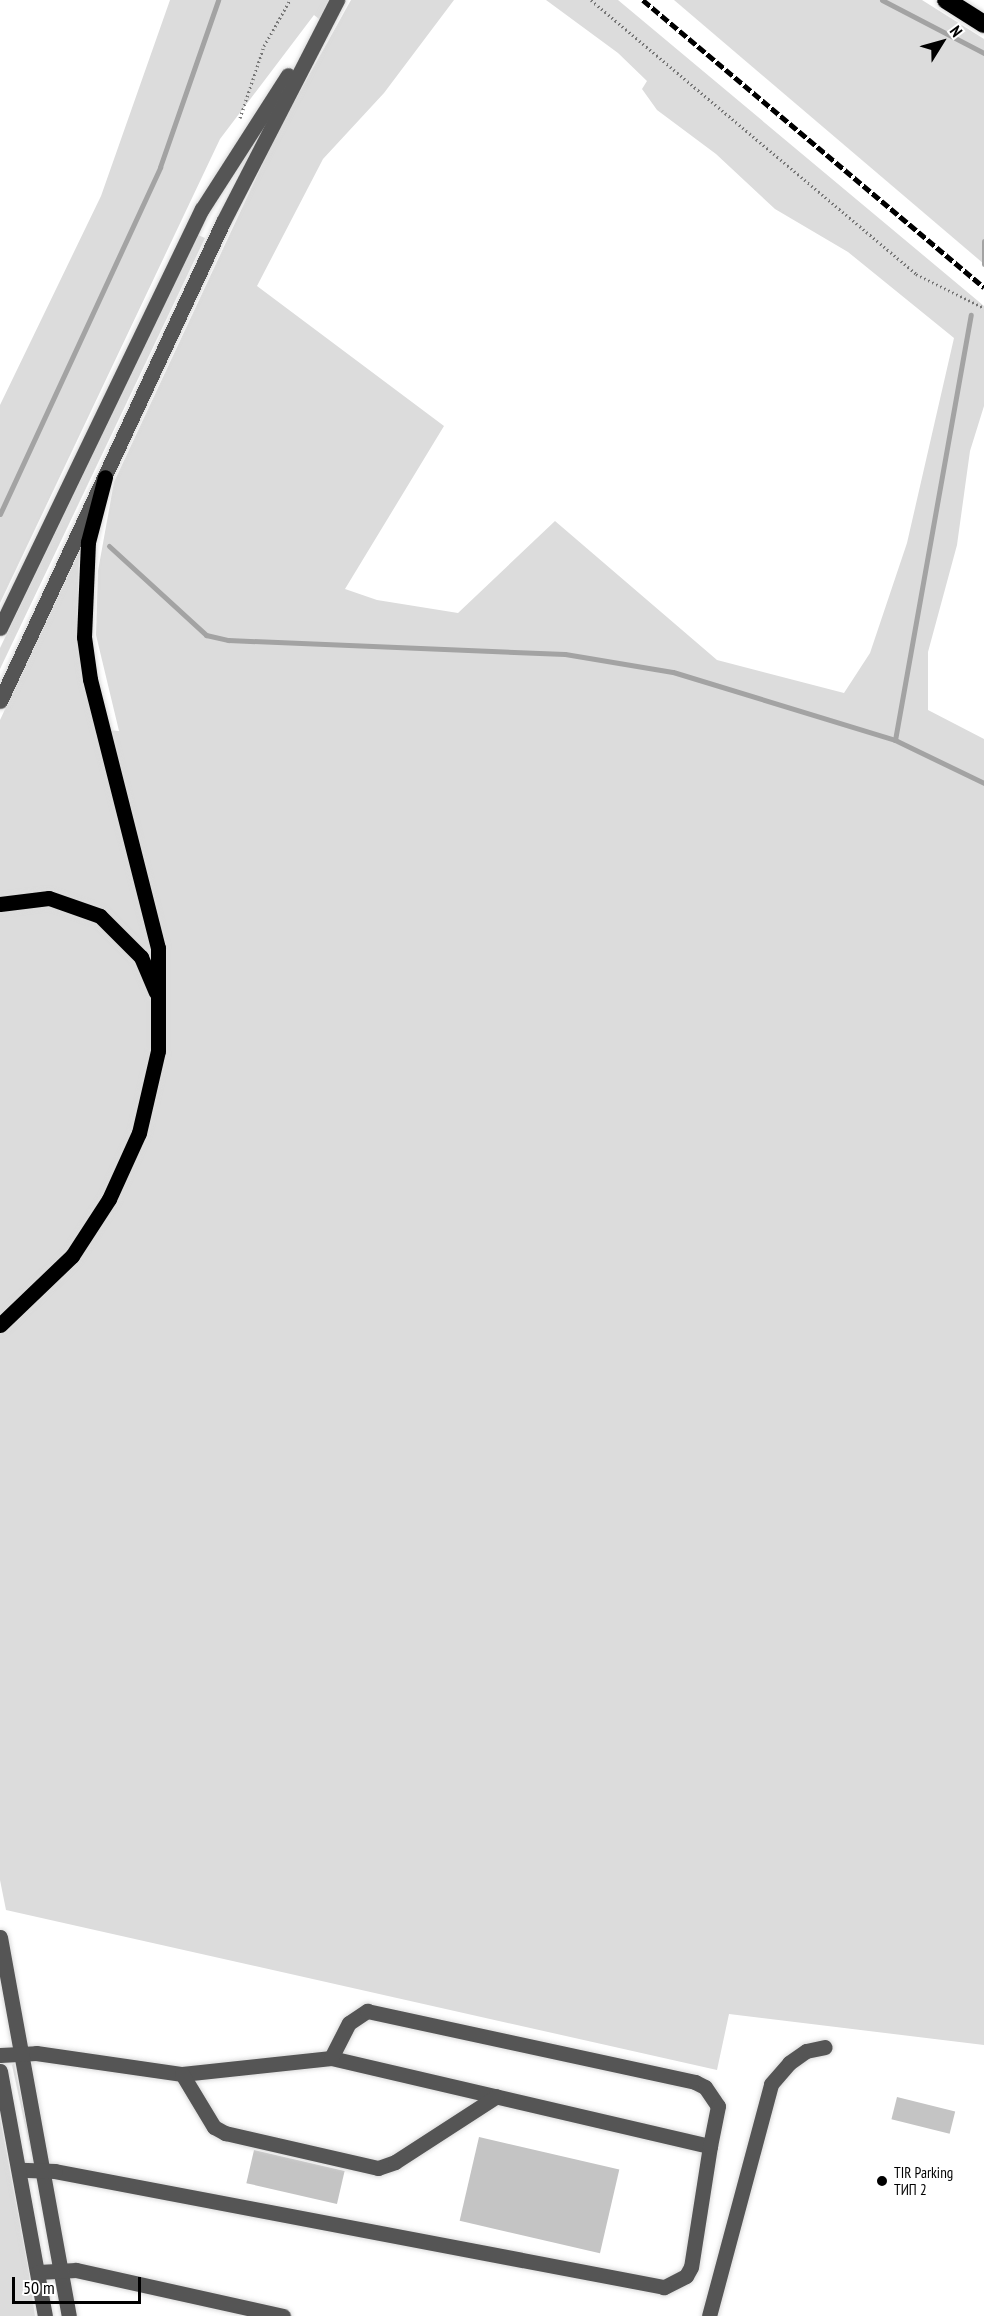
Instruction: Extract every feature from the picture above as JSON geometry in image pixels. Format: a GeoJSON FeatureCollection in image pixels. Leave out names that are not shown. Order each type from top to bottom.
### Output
{"type":"FeatureCollection","features":[{"type":"Feature","properties":{"kind":"highway"},"geometry":{"type":"LineString","coordinates":[[946,0],[984,24]]}},
{"type":"Feature","properties":{"kind":"main road"},"geometry":{"type":"LineString","coordinates":[[0,1324],[72,1256],[109,1199],[139,1133],[151,1092],[162,986],[150,905],[104,739],[84,637],[88,542],[105,477]]}},
{"type":"Feature","properties":{"kind":"main road"},"geometry":{"type":"LineString","coordinates":[[0,904],[49,898],[100,916],[141,957],[160,1015]]}},
{"type":"Feature","properties":{"kind":"street"},"geometry":{"type":"LineString","coordinates":[[0,701],[223,222],[337,0]]}},
{"type":"Feature","properties":{"kind":"street"},"geometry":{"type":"LineString","coordinates":[[0,628],[202,209],[324,23]]}},
{"type":"Feature","properties":{"kind":"street"},"geometry":{"type":"LineString","coordinates":[[0,1937],[23,2053],[69,2316]]}},
{"type":"Feature","properties":{"kind":"street"},"geometry":{"type":"LineString","coordinates":[[20,2170],[43,2169],[664,2287],[686,2276],[691,2267],[718,2106],[705,2087],[695,2082],[367,2011],[349,2023],[331,2058]]}},
{"type":"Feature","properties":{"kind":"street"},"geometry":{"type":"LineString","coordinates":[[710,2316],[771,2084],[789,2063],[806,2051],[825,2047]]}},
{"type":"Feature","properties":{"kind":"street"},"geometry":{"type":"LineString","coordinates":[[0,2055],[23,2053],[182,2074],[331,2058],[710,2146]]}},
{"type":"Feature","properties":{"kind":"street"},"geometry":{"type":"LineString","coordinates":[[0,2070],[45,2316]]}},
{"type":"Feature","properties":{"kind":"street"},"geometry":{"type":"LineString","coordinates":[[182,2074],[214,2127],[225,2133],[378,2168],[395,2163],[497,2096]]}},
{"type":"Feature","properties":{"kind":"street"},"geometry":{"type":"LineString","coordinates":[[38,2272],[62,2270],[284,2316]]}},
{"type":"Feature","properties":{"kind":"path"},"geometry":{"type":"LineString","coordinates":[[238,123],[264,46],[290,0]]}},
{"type":"Feature","properties":{"kind":"path"},"geometry":{"type":"LineString","coordinates":[[591,0],[916,274],[984,308]]}},
{"type":"Feature","properties":{"kind":"shaded area"},"geometry":{"type":"Polygon","coordinates":[[[170,0],[337,0],[324,23],[314,15],[220,139],[0,603],[0,405],[101,196],[170,0]]]}},
{"type":"Feature","properties":{"kind":"shaded area"},"geometry":{"type":"Polygon","coordinates":[[[351,0],[454,0],[384,93],[323,159],[257,286],[444,426],[345,589],[377,600],[458,613],[555,521],[717,660],[844,693],[870,653],[907,543],[954,338],[848,252],[775,209],[716,154],[657,110],[642,89],[647,81],[618,53],[546,0],[618,0],[984,306],[984,406],[970,451],[957,545],[928,652],[928,710],[984,739],[984,2045],[729,2014],[717,2070],[6,1910],[0,1880],[0,720],[79,552],[77,632],[98,729],[119,731],[96,635],[98,571],[114,482],[279,129],[351,0]]]}},
{"type":"Feature","properties":{"kind":"shaded area"},"geometry":{"type":"Polygon","coordinates":[[[674,0],[922,0],[984,39],[984,264],[674,0]]]}},
{"type":"Feature","properties":{"kind":"shaded area"},"geometry":{"type":"Polygon","coordinates":[[[198,235],[205,238],[0,669],[0,648],[198,235]]]}},
{"type":"Feature","properties":{"kind":"shaded area"},"geometry":{"type":"Polygon","coordinates":[[[14,2063],[32,2151],[31,2152],[12,2065],[14,2063]]]}},
{"type":"Feature","properties":{"kind":"shaded area"},"geometry":{"type":"Polygon","coordinates":[[[0,2118],[28,2268],[35,2316],[0,2316],[0,2118]]]}},
{"type":"Feature","properties":{"kind":"building"},"geometry":{"type":"Polygon","coordinates":[[[897,2097],[955,2112],[950,2134],[891,2119],[897,2097]]]}},
{"type":"Feature","properties":{"kind":"building"},"geometry":{"type":"Polygon","coordinates":[[[479,2137],[619,2169],[600,2253],[460,2221],[479,2137]]]}},
{"type":"Feature","properties":{"kind":"building"},"geometry":{"type":"Polygon","coordinates":[[[254,2150],[345,2171],[337,2204],[246,2183],[254,2150]]]}},
{"type":"Feature","properties":{"kind":"waterway"},"geometry":{"type":"LineString","coordinates":[[0,514],[160,167],[218,0]]}},
{"type":"Feature","properties":{"kind":"waterway"},"geometry":{"type":"LineString","coordinates":[[882,0],[984,53]]}},
{"type":"Feature","properties":{"kind":"waterway"},"geometry":{"type":"LineString","coordinates":[[984,241],[984,264]]}},
{"type":"Feature","properties":{"kind":"waterway"},"geometry":{"type":"LineString","coordinates":[[895,740],[971,315]]}},
{"type":"Feature","properties":{"kind":"waterway"},"geometry":{"type":"LineString","coordinates":[[109,546],[206,635],[228,640],[565,654],[673,672],[895,740],[984,783]]}},
{"type":"Feature","properties":{"kind":"railway"},"geometry":{"type":"LineString","coordinates":[[643,0],[984,287]]}},
{"type":"Feature","properties":{"kind":"place","name":"TIR Parking ТИП 2"},"geometry":{"type":"Point","coordinates":[882,2181]}}]}
